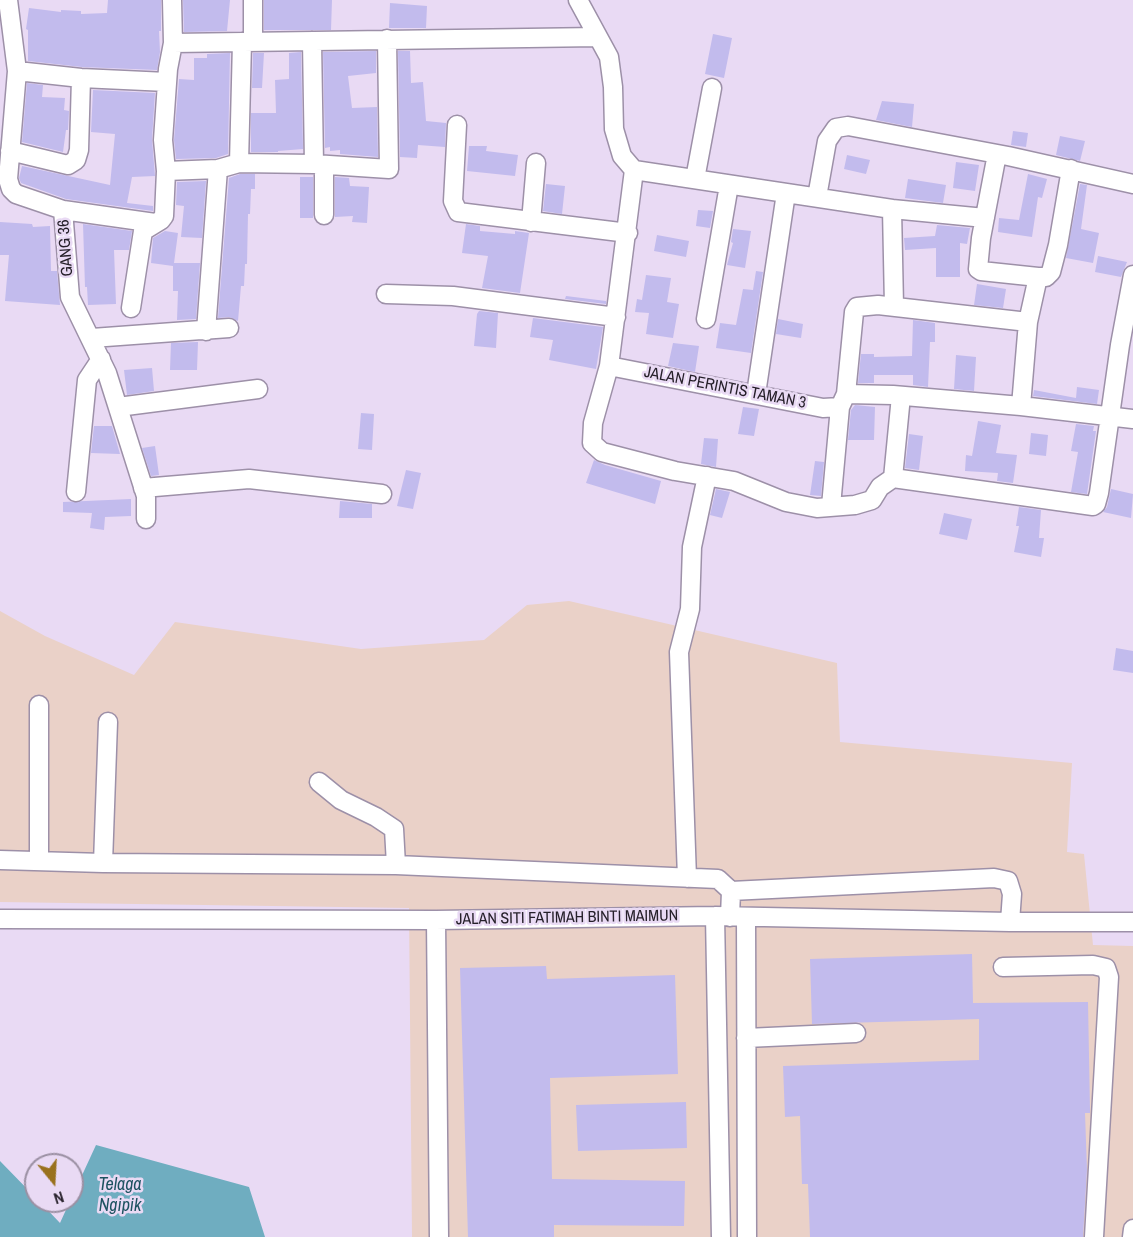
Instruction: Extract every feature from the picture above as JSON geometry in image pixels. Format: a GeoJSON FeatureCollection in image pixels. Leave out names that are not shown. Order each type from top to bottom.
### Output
{"type":"FeatureCollection","features":[{"type":"Feature","properties":{"kind":"street"},"geometry":{"type":"LineString","coordinates":[[131,308],[143,231],[164,216],[166,171],[163,140],[167,82],[173,43],[172,0]]}},
{"type":"Feature","properties":{"kind":"street"},"geometry":{"type":"LineString","coordinates":[[239,163],[247,42],[253,0]]}},
{"type":"Feature","properties":{"kind":"street"},"geometry":{"type":"LineString","coordinates":[[578,0],[609,57],[613,87],[614,129],[622,156],[634,170],[892,208],[985,218]]}},
{"type":"Feature","properties":{"kind":"street","name":"GANG 36"},"geometry":{"type":"LineString","coordinates":[[6,10],[16,70],[8,179],[11,189],[16,194],[63,210],[70,297],[92,338],[118,407],[146,496],[146,519]]}},
{"type":"Feature","properties":{"kind":"street"},"geometry":{"type":"LineString","coordinates":[[173,43],[598,37]]}},
{"type":"Feature","properties":{"kind":"street"},"geometry":{"type":"LineString","coordinates":[[166,171],[218,169],[239,163],[319,164],[389,169],[387,39]]}},
{"type":"Feature","properties":{"kind":"street"},"geometry":{"type":"LineString","coordinates":[[312,41],[324,215]]}},
{"type":"Feature","properties":{"kind":"street"},"geometry":{"type":"LineString","coordinates":[[16,70],[81,78],[167,82]]}},
{"type":"Feature","properties":{"kind":"street"},"geometry":{"type":"LineString","coordinates":[[10,151],[68,165],[76,160],[79,150],[81,78]]}},
{"type":"Feature","properties":{"kind":"street"},"geometry":{"type":"LineString","coordinates":[[695,179],[712,88]]}},
{"type":"Feature","properties":{"kind":"street"},"geometry":{"type":"LineString","coordinates":[[458,125],[453,201],[458,212],[627,233]]}},
{"type":"Feature","properties":{"kind":"street"},"geometry":{"type":"LineString","coordinates":[[817,197],[827,141],[836,128],[849,126],[998,154],[1133,184]]}},
{"type":"Feature","properties":{"kind":"street"},"geometry":{"type":"LineString","coordinates":[[998,154],[985,218],[978,268],[981,271],[1038,277],[1046,277],[1051,272],[1071,170]]}},
{"type":"Feature","properties":{"kind":"street"},"geometry":{"type":"LineString","coordinates":[[531,222],[536,163]]}},
{"type":"Feature","properties":{"kind":"street"},"geometry":{"type":"LineString","coordinates":[[206,331],[218,169]]}},
{"type":"Feature","properties":{"kind":"street"},"geometry":{"type":"LineString","coordinates":[[634,170],[609,366],[593,423],[592,443],[602,452],[675,471],[735,481],[786,502],[817,508],[855,506],[872,500],[880,487],[892,478],[1093,506],[1096,504],[1099,493],[1120,345],[1133,275]]}},
{"type":"Feature","properties":{"kind":"street"},"geometry":{"type":"LineString","coordinates":[[706,319],[729,185]]}},
{"type":"Feature","properties":{"kind":"street"},"geometry":{"type":"LineString","coordinates":[[756,394],[786,193]]}},
{"type":"Feature","properties":{"kind":"street"},"geometry":{"type":"LineString","coordinates":[[892,208],[894,306]]}},
{"type":"Feature","properties":{"kind":"street"},"geometry":{"type":"LineString","coordinates":[[63,210],[155,223]]}},
{"type":"Feature","properties":{"kind":"street"},"geometry":{"type":"LineString","coordinates":[[1021,406],[1028,322],[1038,277]]}},
{"type":"Feature","properties":{"kind":"street"},"geometry":{"type":"LineString","coordinates":[[386,294],[453,296],[616,317]]}},
{"type":"Feature","properties":{"kind":"street"},"geometry":{"type":"LineString","coordinates":[[831,506],[854,312],[857,307],[878,304],[1028,322]]}},
{"type":"Feature","properties":{"kind":"street"},"geometry":{"type":"LineString","coordinates":[[92,338],[229,328]]}},
{"type":"Feature","properties":{"kind":"street"},"geometry":{"type":"LineString","coordinates":[[76,492],[87,381],[101,359]]}},
{"type":"Feature","properties":{"kind":"street","name":"JALAN PERINTIS TAMAN 3"},"geometry":{"type":"LineString","coordinates":[[609,366],[823,408],[843,401],[901,396],[1021,406],[1133,419]]}},
{"type":"Feature","properties":{"kind":"street"},"geometry":{"type":"LineString","coordinates":[[118,407],[258,389]]}},
{"type":"Feature","properties":{"kind":"street"},"geometry":{"type":"LineString","coordinates":[[892,478],[901,396]]}},
{"type":"Feature","properties":{"kind":"street"},"geometry":{"type":"LineString","coordinates":[[687,878],[679,652],[690,609],[693,548],[707,476]]}},
{"type":"Feature","properties":{"kind":"street"},"geometry":{"type":"LineString","coordinates":[[143,488],[249,478],[382,494]]}},
{"type":"Feature","properties":{"kind":"street"},"geometry":{"type":"LineString","coordinates":[[39,705],[39,861]]}},
{"type":"Feature","properties":{"kind":"street"},"geometry":{"type":"LineString","coordinates":[[103,863],[108,722]]}},
{"type":"Feature","properties":{"kind":"street"},"geometry":{"type":"LineString","coordinates":[[319,782],[341,800],[376,817],[394,829],[396,865]]}},
{"type":"Feature","properties":{"kind":"street"},"geometry":{"type":"LineString","coordinates":[[0,860],[396,865],[718,879],[731,891],[994,878],[1008,881],[1012,894],[1010,922]]}},
{"type":"Feature","properties":{"kind":"street"},"geometry":{"type":"LineString","coordinates":[[721,1237],[731,891]]}},
{"type":"Feature","properties":{"kind":"street"},"geometry":{"type":"LineString","coordinates":[[730,917],[746,1038],[747,1237]]}},
{"type":"Feature","properties":{"kind":"street","name":"JALAN SITI FATIMAH BINTI MAIMUN"},"geometry":{"type":"LineString","coordinates":[[0,919],[436,920],[730,917],[1133,922]]}},
{"type":"Feature","properties":{"kind":"street"},"geometry":{"type":"LineString","coordinates":[[436,920],[439,1237]]}},
{"type":"Feature","properties":{"kind":"street"},"geometry":{"type":"LineString","coordinates":[[1003,967],[1093,965],[1106,968],[1109,977],[1094,1237]]}},
{"type":"Feature","properties":{"kind":"street"},"geometry":{"type":"LineString","coordinates":[[746,1038],[856,1033]]}},
{"type":"Feature","properties":{"kind":"street"},"geometry":{"type":"LineString","coordinates":[[1132,1237],[1133,1229]]}},
{"type":"Feature","properties":{"kind":"shaded area"},"geometry":{"type":"Polygon","coordinates":[[[569,601],[837,663],[840,742],[1072,763],[1067,852],[1084,854],[1093,945],[1133,946],[1133,1237],[412,1237],[409,908],[0,902],[0,611],[45,636],[134,675],[175,622],[361,649],[484,640],[527,605],[569,601]]]}},
{"type":"Feature","properties":{"kind":"water","name":"Telaga Ngipik"},"geometry":{"type":"Polygon","coordinates":[[[96,1145],[249,1187],[265,1237],[0,1237],[0,1161],[24,1186],[24,1213],[50,1213],[60,1223],[65,1213],[84,1213],[84,1171],[96,1145]]]}},
{"type":"Feature","properties":{"kind":"building"},"geometry":{"type":"Polygon","coordinates":[[[108,0],[161,0],[160,52],[157,70],[82,67],[28,61],[28,30],[26,29],[29,8],[61,12],[61,10],[81,11],[81,14],[107,13],[108,0]]]}},
{"type":"Feature","properties":{"kind":"building"},"geometry":{"type":"Polygon","coordinates":[[[183,0],[230,0],[227,31],[184,32],[183,0]]]}},
{"type":"Feature","properties":{"kind":"building"},"geometry":{"type":"Polygon","coordinates":[[[264,0],[332,0],[331,30],[264,30],[264,0]]]}},
{"type":"Feature","properties":{"kind":"building"},"geometry":{"type":"Polygon","coordinates":[[[390,3],[427,6],[426,28],[389,28],[390,3]]]}},
{"type":"Feature","properties":{"kind":"building"},"geometry":{"type":"Polygon","coordinates":[[[713,34],[732,38],[724,78],[705,74],[713,34]]]}},
{"type":"Feature","properties":{"kind":"building"},"geometry":{"type":"Polygon","coordinates":[[[376,51],[376,73],[348,76],[352,108],[377,107],[378,157],[340,154],[340,150],[330,151],[330,147],[325,148],[323,52],[376,51]]]}},
{"type":"Feature","properties":{"kind":"building"},"geometry":{"type":"Polygon","coordinates":[[[398,51],[410,51],[411,83],[423,82],[426,121],[446,123],[445,147],[418,145],[417,158],[400,157],[398,51]]]}},
{"type":"Feature","properties":{"kind":"building"},"geometry":{"type":"Polygon","coordinates":[[[301,52],[303,149],[251,152],[251,113],[276,113],[275,80],[289,79],[289,53],[301,52]]]}},
{"type":"Feature","properties":{"kind":"building"},"geometry":{"type":"Polygon","coordinates":[[[230,53],[228,154],[216,158],[176,159],[174,140],[179,79],[194,80],[194,58],[207,58],[207,54],[230,53]]]}},
{"type":"Feature","properties":{"kind":"building"},"geometry":{"type":"Polygon","coordinates":[[[253,53],[264,53],[262,88],[252,88],[253,53]]]}},
{"type":"Feature","properties":{"kind":"building"},"geometry":{"type":"Polygon","coordinates":[[[27,83],[43,85],[42,97],[65,98],[64,110],[69,111],[63,152],[22,142],[27,83]]]}},
{"type":"Feature","properties":{"kind":"building"},"geometry":{"type":"Polygon","coordinates":[[[93,90],[155,93],[152,139],[155,176],[132,177],[127,203],[153,206],[153,211],[66,199],[21,183],[19,178],[22,166],[110,185],[115,134],[91,132],[93,90]]]}},
{"type":"Feature","properties":{"kind":"building"},"geometry":{"type":"Polygon","coordinates":[[[882,101],[914,104],[912,127],[876,120],[882,101]]]}},
{"type":"Feature","properties":{"kind":"building"},"geometry":{"type":"Polygon","coordinates":[[[1013,131],[1028,133],[1026,147],[1011,145],[1013,131]]]}},
{"type":"Feature","properties":{"kind":"building"},"geometry":{"type":"Polygon","coordinates":[[[1060,136],[1085,141],[1080,161],[1056,155],[1060,136]]]}},
{"type":"Feature","properties":{"kind":"building"},"geometry":{"type":"Polygon","coordinates":[[[469,146],[487,146],[486,151],[518,155],[515,176],[467,171],[469,146]]]}},
{"type":"Feature","properties":{"kind":"building"},"geometry":{"type":"Polygon","coordinates":[[[847,155],[870,160],[866,174],[844,169],[847,155]]]}},
{"type":"Feature","properties":{"kind":"building"},"geometry":{"type":"Polygon","coordinates":[[[956,162],[979,165],[975,191],[953,188],[956,162]]]}},
{"type":"Feature","properties":{"kind":"building"},"geometry":{"type":"Polygon","coordinates":[[[240,174],[255,174],[255,189],[251,189],[247,264],[245,264],[244,286],[241,286],[238,321],[229,317],[218,318],[229,178],[240,174]]]}},
{"type":"Feature","properties":{"kind":"building"},"geometry":{"type":"Polygon","coordinates":[[[1028,174],[1047,179],[1042,198],[1038,197],[1032,237],[998,232],[999,218],[1019,220],[1028,174]]]}},
{"type":"Feature","properties":{"kind":"building"},"geometry":{"type":"Polygon","coordinates":[[[300,177],[313,177],[313,218],[300,218],[300,177]]]}},
{"type":"Feature","properties":{"kind":"building"},"geometry":{"type":"Polygon","coordinates":[[[335,177],[349,178],[350,186],[369,187],[367,223],[352,222],[353,216],[335,217],[335,177]]]}},
{"type":"Feature","properties":{"kind":"building"},"geometry":{"type":"Polygon","coordinates":[[[908,179],[946,185],[943,203],[905,198],[908,179]]]}},
{"type":"Feature","properties":{"kind":"building"},"geometry":{"type":"Polygon","coordinates":[[[206,181],[202,238],[181,237],[184,206],[176,205],[177,182],[206,181]]]}},
{"type":"Feature","properties":{"kind":"building"},"geometry":{"type":"Polygon","coordinates":[[[546,184],[565,186],[562,214],[543,211],[546,184]]]}},
{"type":"Feature","properties":{"kind":"building"},"geometry":{"type":"Polygon","coordinates":[[[1080,184],[1087,185],[1081,229],[1099,233],[1093,263],[1066,258],[1080,184]]]}},
{"type":"Feature","properties":{"kind":"building"},"geometry":{"type":"Polygon","coordinates":[[[698,210],[713,211],[710,228],[696,226],[698,210]]]}},
{"type":"Feature","properties":{"kind":"building"},"geometry":{"type":"Polygon","coordinates":[[[0,222],[32,224],[33,227],[50,226],[51,271],[57,271],[60,305],[5,301],[9,255],[0,255],[0,222]]]}},
{"type":"Feature","properties":{"kind":"building"},"geometry":{"type":"Polygon","coordinates":[[[83,224],[132,231],[129,250],[114,250],[116,304],[88,305],[87,287],[85,287],[83,224]]]}},
{"type":"Feature","properties":{"kind":"building"},"geometry":{"type":"Polygon","coordinates":[[[466,224],[480,226],[480,231],[529,233],[520,293],[482,288],[488,256],[462,253],[466,224]]]}},
{"type":"Feature","properties":{"kind":"building"},"geometry":{"type":"Polygon","coordinates":[[[937,225],[970,228],[967,244],[960,243],[960,277],[936,277],[936,248],[905,250],[904,238],[935,236],[937,225]]]}},
{"type":"Feature","properties":{"kind":"building"},"geometry":{"type":"Polygon","coordinates":[[[733,229],[751,231],[745,268],[727,265],[733,243],[731,242],[733,229]]]}},
{"type":"Feature","properties":{"kind":"building"},"geometry":{"type":"Polygon","coordinates":[[[165,231],[178,233],[174,263],[200,263],[196,319],[177,320],[178,291],[173,291],[173,266],[151,263],[153,238],[165,231]]]}},
{"type":"Feature","properties":{"kind":"building"},"geometry":{"type":"Polygon","coordinates":[[[657,235],[689,241],[686,257],[654,251],[657,235]]]}},
{"type":"Feature","properties":{"kind":"building"},"geometry":{"type":"Polygon","coordinates":[[[1098,256],[1127,262],[1121,277],[1095,272],[1098,256]]]}},
{"type":"Feature","properties":{"kind":"building"},"geometry":{"type":"Polygon","coordinates":[[[756,271],[763,272],[751,353],[716,348],[720,323],[736,325],[743,289],[753,290],[756,271]]]}},
{"type":"Feature","properties":{"kind":"building"},"geometry":{"type":"Polygon","coordinates":[[[646,275],[671,278],[667,302],[679,304],[673,338],[646,334],[649,313],[635,312],[637,299],[642,300],[646,275]]]}},
{"type":"Feature","properties":{"kind":"building"},"geometry":{"type":"Polygon","coordinates":[[[977,284],[1006,289],[1003,308],[974,305],[977,284]]]}},
{"type":"Feature","properties":{"kind":"building"},"geometry":{"type":"Polygon","coordinates":[[[566,296],[606,301],[606,304],[565,299],[566,296]]]}},
{"type":"Feature","properties":{"kind":"building"},"geometry":{"type":"Polygon","coordinates":[[[479,311],[498,313],[496,348],[474,346],[479,311]]]}},
{"type":"Feature","properties":{"kind":"building"},"geometry":{"type":"Polygon","coordinates":[[[533,318],[603,327],[596,369],[549,360],[553,340],[530,337],[533,318]]]}},
{"type":"Feature","properties":{"kind":"building"},"geometry":{"type":"Polygon","coordinates":[[[778,319],[803,324],[801,338],[776,334],[778,319]]]}},
{"type":"Feature","properties":{"kind":"building"},"geometry":{"type":"Polygon","coordinates":[[[913,320],[935,323],[935,342],[930,342],[928,387],[913,385],[913,375],[874,375],[874,383],[858,383],[861,354],[874,354],[874,357],[912,356],[913,320]]]}},
{"type":"Feature","properties":{"kind":"building"},"geometry":{"type":"Polygon","coordinates":[[[198,342],[197,370],[170,370],[171,343],[198,342]]]}},
{"type":"Feature","properties":{"kind":"building"},"geometry":{"type":"Polygon","coordinates":[[[673,343],[699,346],[695,372],[668,366],[673,343]]]}},
{"type":"Feature","properties":{"kind":"building"},"geometry":{"type":"Polygon","coordinates":[[[956,355],[976,357],[974,391],[954,389],[956,355]]]}},
{"type":"Feature","properties":{"kind":"building"},"geometry":{"type":"Polygon","coordinates":[[[152,368],[154,391],[127,395],[124,370],[152,368]]]}},
{"type":"Feature","properties":{"kind":"building"},"geometry":{"type":"Polygon","coordinates":[[[1077,387],[1099,390],[1097,404],[1033,396],[1034,390],[1076,398],[1077,387]]]}},
{"type":"Feature","properties":{"kind":"building"},"geometry":{"type":"Polygon","coordinates":[[[855,405],[875,407],[874,440],[848,440],[851,410],[855,405]]]}},
{"type":"Feature","properties":{"kind":"building"},"geometry":{"type":"Polygon","coordinates":[[[743,407],[759,409],[754,436],[738,434],[743,407]]]}},
{"type":"Feature","properties":{"kind":"building"},"geometry":{"type":"Polygon","coordinates":[[[361,413],[374,414],[372,450],[358,449],[361,413]]]}},
{"type":"Feature","properties":{"kind":"building"},"geometry":{"type":"Polygon","coordinates":[[[978,421],[1001,425],[996,453],[1017,455],[1013,483],[997,481],[998,473],[965,471],[966,455],[972,456],[978,421]]]}},
{"type":"Feature","properties":{"kind":"building"},"geometry":{"type":"Polygon","coordinates":[[[1076,424],[1094,426],[1093,431],[1096,431],[1087,494],[1071,492],[1078,452],[1071,451],[1076,424]]]}},
{"type":"Feature","properties":{"kind":"building"},"geometry":{"type":"Polygon","coordinates":[[[94,426],[112,426],[120,454],[91,453],[94,426]]]}},
{"type":"Feature","properties":{"kind":"building"},"geometry":{"type":"Polygon","coordinates":[[[1031,433],[1048,435],[1046,456],[1029,454],[1031,433]]]}},
{"type":"Feature","properties":{"kind":"building"},"geometry":{"type":"Polygon","coordinates":[[[909,434],[923,436],[919,470],[905,468],[909,434]]]}},
{"type":"Feature","properties":{"kind":"building"},"geometry":{"type":"Polygon","coordinates":[[[704,438],[718,439],[716,467],[701,464],[704,438]]]}},
{"type":"Feature","properties":{"kind":"building"},"geometry":{"type":"Polygon","coordinates":[[[155,446],[159,475],[151,476],[142,448],[155,446]]]}},
{"type":"Feature","properties":{"kind":"building"},"geometry":{"type":"Polygon","coordinates":[[[594,460],[661,481],[655,504],[586,483],[594,460]]]}},
{"type":"Feature","properties":{"kind":"building"},"geometry":{"type":"Polygon","coordinates":[[[815,461],[824,462],[821,496],[810,495],[815,461]]]}},
{"type":"Feature","properties":{"kind":"building"},"geometry":{"type":"Polygon","coordinates":[[[406,470],[421,473],[413,509],[397,506],[406,470]]]}},
{"type":"Feature","properties":{"kind":"building"},"geometry":{"type":"Polygon","coordinates":[[[716,489],[730,492],[722,518],[710,515],[716,489]]]}},
{"type":"Feature","properties":{"kind":"building"},"geometry":{"type":"Polygon","coordinates":[[[1111,489],[1133,494],[1131,518],[1103,512],[1107,507],[1111,489]]]}},
{"type":"Feature","properties":{"kind":"building"},"geometry":{"type":"Polygon","coordinates":[[[131,499],[131,516],[105,517],[104,530],[90,528],[92,513],[63,512],[63,502],[131,499]]]}},
{"type":"Feature","properties":{"kind":"building"},"geometry":{"type":"Polygon","coordinates":[[[340,501],[372,504],[372,518],[339,518],[340,501]]]}},
{"type":"Feature","properties":{"kind":"building"},"geometry":{"type":"Polygon","coordinates":[[[1019,507],[1041,510],[1039,538],[1044,538],[1041,557],[1014,552],[1019,526],[1016,526],[1019,507]]]}},
{"type":"Feature","properties":{"kind":"building"},"geometry":{"type":"Polygon","coordinates":[[[944,513],[972,519],[967,540],[939,534],[944,513]]]}},
{"type":"Feature","properties":{"kind":"building"},"geometry":{"type":"Polygon","coordinates":[[[1116,648],[1133,651],[1133,673],[1113,670],[1116,648]]]}},
{"type":"Feature","properties":{"kind":"building"},"geometry":{"type":"Polygon","coordinates":[[[972,954],[973,1003],[1088,1002],[1090,1113],[1085,1113],[1087,1170],[1083,1237],[810,1237],[808,1184],[802,1184],[800,1116],[785,1117],[783,1066],[979,1060],[979,1019],[812,1024],[810,959],[972,954]]]}},
{"type":"Feature","properties":{"kind":"building"},"geometry":{"type":"Polygon","coordinates":[[[546,966],[547,979],[675,975],[678,1074],[550,1078],[552,1179],[685,1181],[684,1226],[554,1225],[554,1237],[468,1237],[460,968],[546,966]]]}},
{"type":"Feature","properties":{"kind":"building"},"geometry":{"type":"Polygon","coordinates":[[[686,1102],[687,1148],[578,1151],[576,1105],[686,1102]]]}}]}
